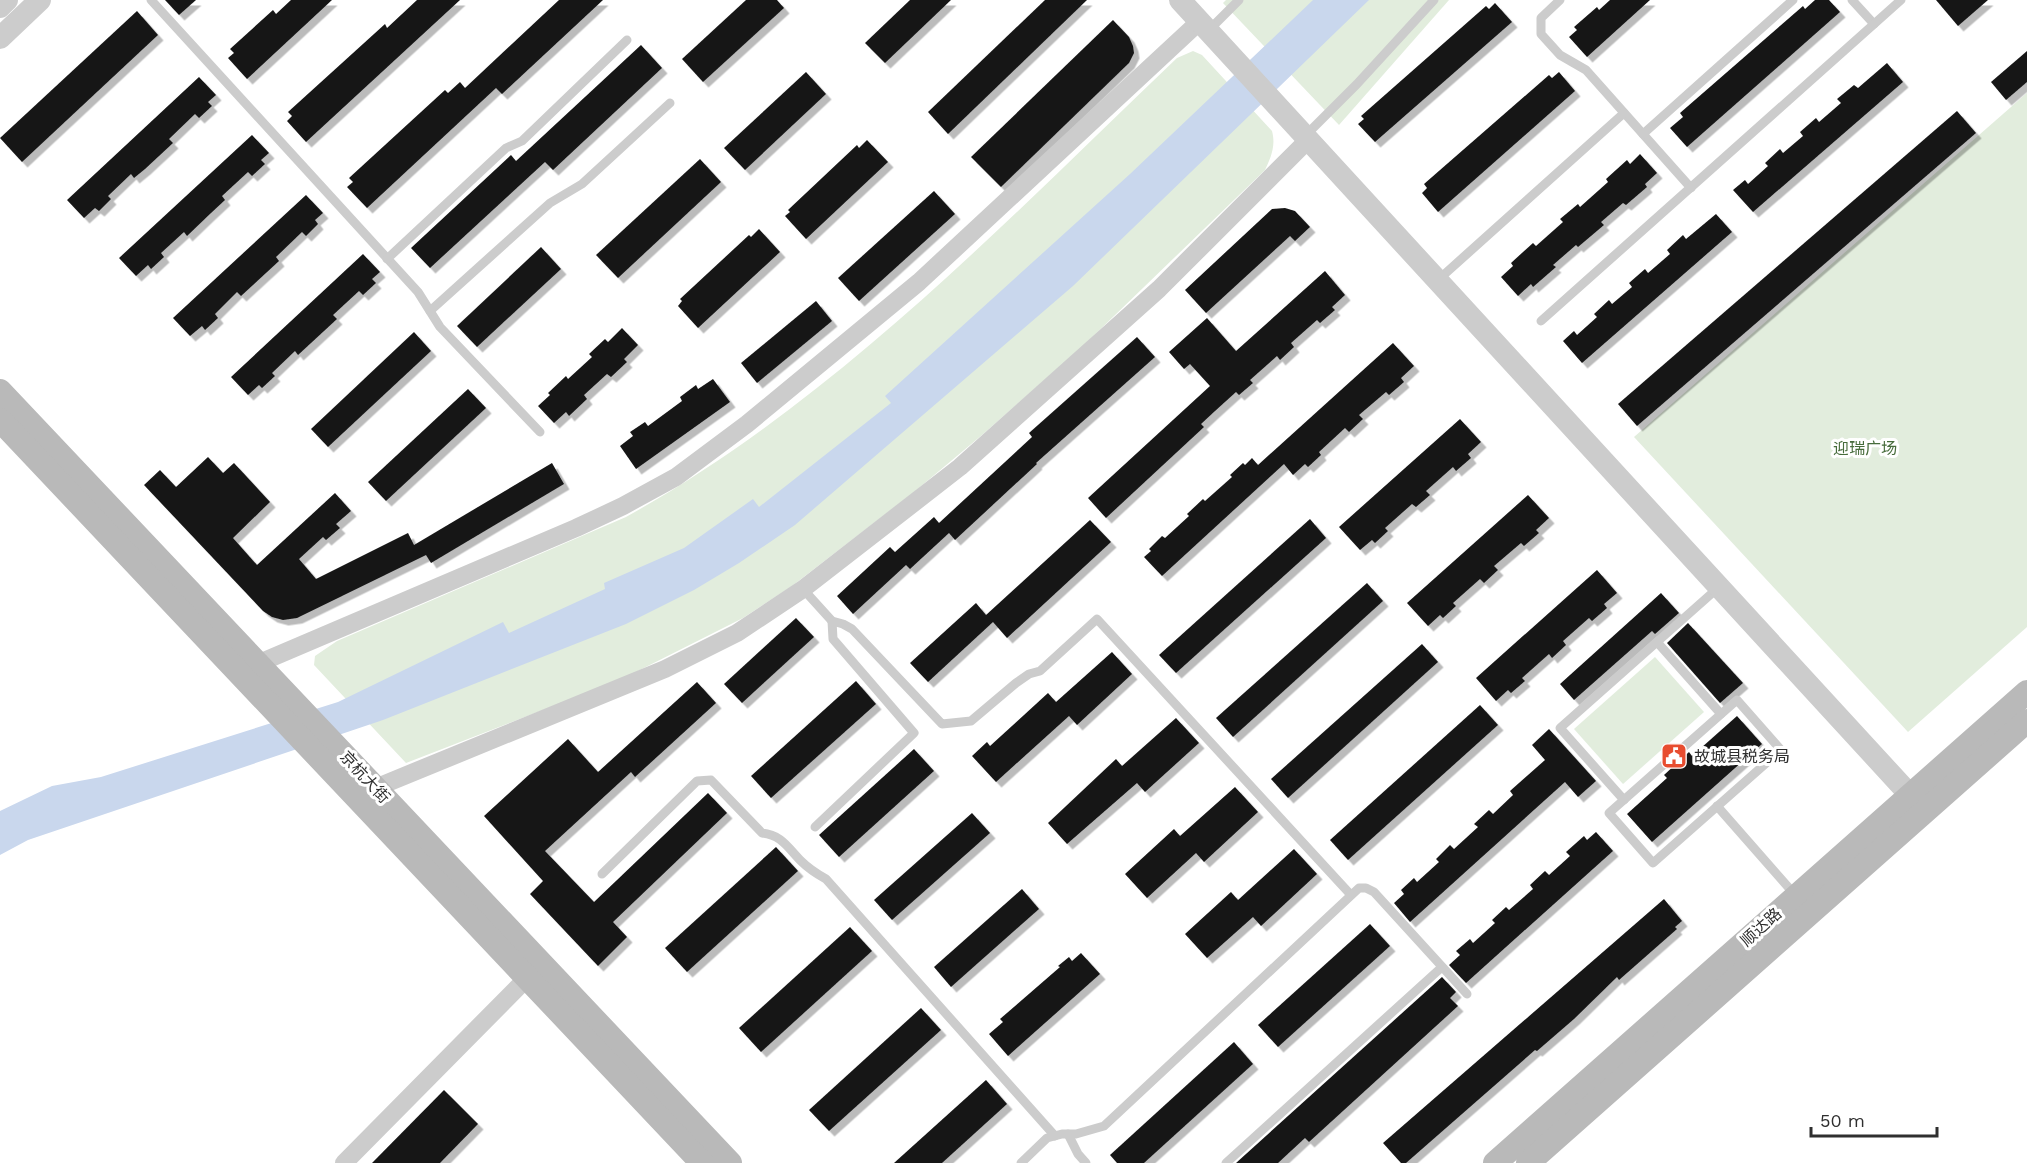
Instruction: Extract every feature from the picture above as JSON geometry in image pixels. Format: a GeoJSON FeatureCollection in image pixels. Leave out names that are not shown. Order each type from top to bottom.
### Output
{"type":"FeatureCollection","features":[{"type":"Feature","properties":{"kind":"main road","name":"京杭大街"},"geometry":{"type":"LineString","coordinates":[[0,391],[730,1163]]}},
{"type":"Feature","properties":{"kind":"main road","name":"京杭大街"},"geometry":{"type":"LineString","coordinates":[[0,420],[702,1163]]}},
{"type":"Feature","properties":{"kind":"main road","name":"顺达路"},"geometry":{"type":"LineString","coordinates":[[1528,1163],[1918,803],[2027,692]]}},
{"type":"Feature","properties":{"kind":"main road","name":"顺达路"},"geometry":{"type":"LineString","coordinates":[[1495,1163],[1796,896],[2027,721]]}},
{"type":"Feature","properties":{"kind":"street"},"geometry":{"type":"LineString","coordinates":[[0,7],[7,0]]}},
{"type":"Feature","properties":{"kind":"street"},"geometry":{"type":"LineString","coordinates":[[0,38],[40,0]]}},
{"type":"Feature","properties":{"kind":"street"},"geometry":{"type":"LineString","coordinates":[[1180,0],[1918,803]]}},
{"type":"Feature","properties":{"kind":"street"},"geometry":{"type":"LineString","coordinates":[[257,664],[576,528],[676,477],[747,424],[919,282],[1204,26]]}},
{"type":"Feature","properties":{"kind":"street"},"geometry":{"type":"LineString","coordinates":[[375,788],[665,669],[737,633],[803,589],[960,467],[1159,289],[1307,137]]}},
{"type":"Feature","properties":{"kind":"street"},"geometry":{"type":"LineString","coordinates":[[344,1163],[527,978]]}},
{"type":"Feature","properties":{"kind":"lane"},"geometry":{"type":"LineString","coordinates":[[151,0],[418,292],[440,327],[540,432]]}},
{"type":"Feature","properties":{"kind":"lane"},"geometry":{"type":"LineString","coordinates":[[1204,26],[1239,0]]}},
{"type":"Feature","properties":{"kind":"lane"},"geometry":{"type":"LineString","coordinates":[[1307,137],[1434,0]]}},
{"type":"Feature","properties":{"kind":"lane"},"geometry":{"type":"LineString","coordinates":[[1560,0],[1541,18],[1541,34],[1560,55],[1586,70],[1691,188]]}},
{"type":"Feature","properties":{"kind":"lane"},"geometry":{"type":"LineString","coordinates":[[1643,134],[1793,0]]}},
{"type":"Feature","properties":{"kind":"lane"},"geometry":{"type":"LineString","coordinates":[[1852,0],[1874,24]]}},
{"type":"Feature","properties":{"kind":"lane"},"geometry":{"type":"LineString","coordinates":[[1541,321],[1901,0]]}},
{"type":"Feature","properties":{"kind":"lane"},"geometry":{"type":"LineString","coordinates":[[387,259],[506,148],[522,141],[627,40]]}},
{"type":"Feature","properties":{"kind":"lane"},"geometry":{"type":"LineString","coordinates":[[430,311],[550,203],[582,184],[670,103]]}},
{"type":"Feature","properties":{"kind":"lane"},"geometry":{"type":"LineString","coordinates":[[1438,280],[1624,113]]}},
{"type":"Feature","properties":{"kind":"lane"},"geometry":{"type":"LineString","coordinates":[[1624,800],[1560,728],[1719,586]]}},
{"type":"Feature","properties":{"kind":"lane"},"geometry":{"type":"LineString","coordinates":[[803,589],[832,621],[852,629],[942,723],[971,721],[1016,683],[1029,674],[1040,671],[1097,619],[1351,894]]}},
{"type":"Feature","properties":{"kind":"lane"},"geometry":{"type":"LineString","coordinates":[[815,826],[914,733],[833,639],[832,621]]}},
{"type":"Feature","properties":{"kind":"lane"},"geometry":{"type":"LineString","coordinates":[[1657,642],[1721,714]]}},
{"type":"Feature","properties":{"kind":"lane"},"geometry":{"type":"LineString","coordinates":[[1737,700],[1781,750],[1653,863],[1609,813],[1721,714],[1737,700]]}},
{"type":"Feature","properties":{"kind":"lane"},"geometry":{"type":"LineString","coordinates":[[602,874],[697,780],[711,780],[762,832],[774,834],[811,870],[826,879],[1055,1136]]}},
{"type":"Feature","properties":{"kind":"lane"},"geometry":{"type":"LineString","coordinates":[[1717,806],[1796,896]]}},
{"type":"Feature","properties":{"kind":"lane"},"geometry":{"type":"LineString","coordinates":[[1021,1163],[1047,1138],[1076,1134],[1104,1126],[1359,888],[1366,888],[1374,892],[1467,994]]}},
{"type":"Feature","properties":{"kind":"lane"},"geometry":{"type":"LineString","coordinates":[[1226,1163],[1442,968]]}},
{"type":"Feature","properties":{"kind":"lane"},"geometry":{"type":"LineString","coordinates":[[1068,1134],[1078,1154],[1086,1163]]}},
{"type":"Feature","properties":{"kind":"green space"},"geometry":{"type":"Polygon","coordinates":[[[1226,0],[1449,0],[1339,125],[1223,3],[1226,0]]]}},
{"type":"Feature","properties":{"kind":"green space"},"geometry":{"type":"Polygon","coordinates":[[[1193,51],[1202,55],[1272,131],[1273,147],[1265,170],[1083,346],[982,435],[914,492],[792,586],[743,618],[620,680],[406,763],[314,665],[315,656],[337,641],[626,517],[703,470],[776,419],[847,364],[916,305],[1177,58],[1193,51]]]}},
{"type":"Feature","properties":{"kind":"green space","name":"迎瑞广场"},"geometry":{"type":"Polygon","coordinates":[[[2027,93],[2027,627],[1908,732],[1634,437],[2027,93]]]}},
{"type":"Feature","properties":{"kind":"green space"},"geometry":{"type":"Polygon","coordinates":[[[1655,657],[1704,712],[1623,784],[1574,729],[1655,657]]]}},
{"type":"Feature","properties":{"kind":"water"},"geometry":{"type":"Polygon","coordinates":[[[1313,0],[1369,0],[1073,286],[795,525],[739,563],[694,590],[626,624],[383,720],[28,840],[0,855],[0,811],[52,786],[101,777],[338,702],[503,622],[509,633],[605,589],[604,583],[684,548],[753,499],[759,507],[891,403],[885,396],[1130,174],[1313,0]]]}},
{"type":"Feature","properties":{"kind":"building"},"geometry":{"type":"Polygon","coordinates":[[[165,0],[196,0],[179,15],[165,0]]]}},
{"type":"Feature","properties":{"kind":"building"},"geometry":{"type":"Polygon","coordinates":[[[291,0],[332,0],[247,79],[228,58],[234,53],[230,49],[273,10],[276,14],[291,0]]]}},
{"type":"Feature","properties":{"kind":"building"},"geometry":{"type":"Polygon","coordinates":[[[417,0],[460,0],[306,142],[287,121],[292,116],[288,112],[385,24],[387,28],[417,0]]]}},
{"type":"Feature","properties":{"kind":"building"},"geometry":{"type":"Polygon","coordinates":[[[559,0],[603,0],[502,94],[496,88],[367,208],[347,187],[353,182],[349,178],[445,90],[448,93],[460,82],[465,88],[559,0]]]}},
{"type":"Feature","properties":{"kind":"building"},"geometry":{"type":"Polygon","coordinates":[[[746,0],[777,0],[784,8],[703,82],[682,59],[746,0]]]}},
{"type":"Feature","properties":{"kind":"building"},"geometry":{"type":"Polygon","coordinates":[[[910,0],[951,0],[885,63],[865,43],[910,0]]]}},
{"type":"Feature","properties":{"kind":"building"},"geometry":{"type":"Polygon","coordinates":[[[1045,0],[1087,0],[948,134],[928,112],[1045,0]]]}},
{"type":"Feature","properties":{"kind":"building"},"geometry":{"type":"Polygon","coordinates":[[[1610,0],[1650,0],[1587,57],[1569,37],[1577,30],[1574,27],[1597,7],[1599,10],[1610,0]]]}},
{"type":"Feature","properties":{"kind":"building"},"geometry":{"type":"Polygon","coordinates":[[[1815,0],[1829,0],[1840,12],[1687,147],[1670,128],[1683,117],[1680,113],[1803,6],[1805,9],[1815,0]]]}},
{"type":"Feature","properties":{"kind":"building"},"geometry":{"type":"Polygon","coordinates":[[[1936,0],[1988,0],[1958,26],[1936,0]]]}},
{"type":"Feature","properties":{"kind":"building"},"geometry":{"type":"Polygon","coordinates":[[[1495,3],[1512,22],[1375,142],[1358,124],[1364,119],[1361,116],[1486,6],[1489,9],[1495,3]]]}},
{"type":"Feature","properties":{"kind":"building"},"geometry":{"type":"Polygon","coordinates":[[[137,11],[158,35],[22,162],[0,138],[137,11]]]}},
{"type":"Feature","properties":{"kind":"building"},"geometry":{"type":"Polygon","coordinates":[[[1113,20],[1129,37],[1133,46],[1134,53],[1129,63],[1001,187],[971,157],[1113,20]]]}},
{"type":"Feature","properties":{"kind":"building"},"geometry":{"type":"Polygon","coordinates":[[[641,45],[662,68],[553,170],[545,162],[430,268],[411,248],[511,155],[516,161],[641,45]]]}},
{"type":"Feature","properties":{"kind":"building"},"geometry":{"type":"Polygon","coordinates":[[[2027,51],[2027,82],[2006,100],[1991,82],[2027,51]]]}},
{"type":"Feature","properties":{"kind":"building"},"geometry":{"type":"Polygon","coordinates":[[[1887,63],[1903,82],[1753,212],[1733,190],[1745,180],[1748,184],[1768,166],[1765,163],[1780,149],[1783,153],[1803,136],[1800,132],[1816,118],[1819,122],[1841,103],[1837,99],[1854,85],[1858,88],[1887,63]]]}},
{"type":"Feature","properties":{"kind":"building"},"geometry":{"type":"Polygon","coordinates":[[[806,72],[826,94],[745,170],[724,148],[806,72]]]}},
{"type":"Feature","properties":{"kind":"building"},"geometry":{"type":"Polygon","coordinates":[[[1559,72],[1575,91],[1438,212],[1422,193],[1427,188],[1424,184],[1549,75],[1552,78],[1559,72]]]}},
{"type":"Feature","properties":{"kind":"building"},"geometry":{"type":"Polygon","coordinates":[[[199,77],[216,95],[208,102],[212,106],[199,118],[195,114],[169,139],[173,143],[134,178],[131,174],[108,196],[111,199],[99,211],[95,208],[84,218],[67,200],[199,77]]]}},
{"type":"Feature","properties":{"kind":"building"},"geometry":{"type":"Polygon","coordinates":[[[1957,111],[1976,133],[1637,426],[1618,404],[1957,111]]]}},
{"type":"Feature","properties":{"kind":"building"},"geometry":{"type":"Polygon","coordinates":[[[252,135],[269,153],[261,160],[265,164],[252,176],[248,172],[222,196],[225,200],[187,236],[184,232],[161,253],[164,257],[151,269],[148,265],[136,276],[119,258],[252,135]]]}},
{"type":"Feature","properties":{"kind":"building"},"geometry":{"type":"Polygon","coordinates":[[[867,140],[888,162],[806,239],[785,216],[790,212],[788,210],[857,145],[859,148],[867,140]]]}},
{"type":"Feature","properties":{"kind":"building"},"geometry":{"type":"Polygon","coordinates":[[[1640,154],[1657,173],[1645,184],[1647,187],[1626,205],[1623,203],[1601,222],[1604,225],[1553,265],[1556,267],[1533,287],[1531,284],[1518,296],[1501,277],[1513,266],[1511,263],[1533,243],[1536,246],[1563,222],[1560,219],[1578,204],[1580,207],[1608,182],[1606,179],[1627,160],[1630,164],[1640,154]]]}},
{"type":"Feature","properties":{"kind":"building"},"geometry":{"type":"Polygon","coordinates":[[[700,159],[721,182],[618,278],[596,255],[700,159]]]}},
{"type":"Feature","properties":{"kind":"building"},"geometry":{"type":"Polygon","coordinates":[[[934,191],[955,214],[859,301],[838,278],[934,191]]]}},
{"type":"Feature","properties":{"kind":"building"},"geometry":{"type":"Polygon","coordinates":[[[306,195],[323,213],[315,220],[318,224],[306,236],[302,232],[276,257],[279,261],[241,296],[237,292],[215,314],[218,318],[205,330],[202,326],[190,336],[173,318],[306,195]]]}},
{"type":"Feature","properties":{"kind":"building"},"geometry":{"type":"Polygon","coordinates":[[[1285,208],[1295,211],[1310,227],[1295,241],[1290,236],[1206,313],[1185,290],[1272,209],[1285,208]]]}},
{"type":"Feature","properties":{"kind":"building"},"geometry":{"type":"Polygon","coordinates":[[[1716,214],[1732,232],[1582,363],[1563,341],[1574,331],[1577,335],[1597,317],[1594,314],[1609,300],[1612,304],[1632,287],[1629,283],[1645,269],[1648,273],[1670,254],[1667,250],[1683,235],[1686,239],[1716,214]]]}},
{"type":"Feature","properties":{"kind":"building"},"geometry":{"type":"Polygon","coordinates":[[[759,229],[780,252],[698,328],[678,306],[682,301],[680,299],[749,235],[751,237],[759,229]]]}},
{"type":"Feature","properties":{"kind":"building"},"geometry":{"type":"Polygon","coordinates":[[[541,247],[561,269],[477,347],[457,326],[541,247]]]}},
{"type":"Feature","properties":{"kind":"building"},"geometry":{"type":"Polygon","coordinates":[[[363,254],[380,272],[372,279],[376,283],[363,295],[359,291],[333,315],[337,319],[298,355],[295,351],[272,373],[275,376],[262,388],[259,385],[248,395],[231,377],[363,254]]]}},
{"type":"Feature","properties":{"kind":"building"},"geometry":{"type":"Polygon","coordinates":[[[1325,271],[1345,295],[1332,307],[1335,310],[1320,323],[1317,320],[1291,343],[1294,347],[1280,360],[1277,356],[1250,380],[1253,383],[1239,395],[1236,392],[1215,411],[1201,424],[1204,427],[1106,518],[1088,498],[1210,386],[1190,364],[1184,369],[1169,352],[1207,318],[1236,351],[1325,271]]]}},
{"type":"Feature","properties":{"kind":"building"},"geometry":{"type":"Polygon","coordinates":[[[816,301],[832,321],[757,383],[741,363],[816,301]]]}},
{"type":"Feature","properties":{"kind":"building"},"geometry":{"type":"Polygon","coordinates":[[[622,328],[638,345],[624,359],[627,362],[611,377],[607,374],[584,395],[587,399],[569,416],[566,412],[554,423],[538,406],[566,376],[568,379],[592,357],[589,354],[605,339],[608,342],[622,328]]]}},
{"type":"Feature","properties":{"kind":"building"},"geometry":{"type":"Polygon","coordinates":[[[414,332],[431,351],[328,447],[311,429],[414,332]]]}},
{"type":"Feature","properties":{"kind":"building"},"geometry":{"type":"Polygon","coordinates":[[[1137,337],[1155,357],[1036,463],[955,540],[949,533],[910,569],[906,565],[853,614],[837,596],[890,547],[895,552],[934,517],[939,523],[1032,437],[1029,433],[1137,337]]]}},
{"type":"Feature","properties":{"kind":"building"},"geometry":{"type":"Polygon","coordinates":[[[1393,343],[1414,366],[1401,378],[1404,382],[1389,395],[1386,392],[1359,415],[1363,419],[1349,432],[1345,428],[1319,452],[1321,455],[1308,467],[1305,464],[1293,475],[1284,464],[1162,576],[1144,557],[1162,536],[1165,538],[1189,516],[1187,514],[1203,499],[1205,501],[1232,477],[1230,475],[1243,463],[1245,465],[1252,458],[1258,465],[1393,343]]]}},
{"type":"Feature","properties":{"kind":"building"},"geometry":{"type":"Polygon","coordinates":[[[713,379],[730,402],[636,469],[620,446],[633,436],[630,432],[645,422],[648,426],[682,401],[680,397],[696,385],[698,389],[713,379]]]}},
{"type":"Feature","properties":{"kind":"building"},"geometry":{"type":"Polygon","coordinates":[[[468,389],[486,408],[386,501],[368,482],[468,389]]]}},
{"type":"Feature","properties":{"kind":"building"},"geometry":{"type":"Polygon","coordinates":[[[1460,419],[1481,442],[1468,454],[1471,458],[1456,471],[1453,467],[1426,491],[1430,495],[1416,507],[1412,504],[1385,528],[1388,531],[1375,543],[1372,540],[1360,550],[1339,527],[1460,419]]]}},
{"type":"Feature","properties":{"kind":"building"},"geometry":{"type":"Polygon","coordinates":[[[208,457],[223,473],[234,463],[270,502],[233,538],[257,565],[335,493],[351,511],[336,524],[340,528],[326,540],[323,537],[299,559],[316,579],[408,533],[414,545],[552,463],[564,484],[431,563],[426,555],[297,618],[283,620],[263,611],[144,485],[160,470],[176,487],[208,457]]]}},
{"type":"Feature","properties":{"kind":"building"},"geometry":{"type":"Polygon","coordinates":[[[1528,495],[1549,518],[1536,530],[1539,533],[1524,546],[1521,543],[1494,566],[1498,570],[1484,583],[1480,579],[1453,603],[1456,606],[1443,618],[1440,615],[1428,626],[1407,603],[1528,495]]]}},
{"type":"Feature","properties":{"kind":"building"},"geometry":{"type":"Polygon","coordinates":[[[1310,519],[1326,538],[1176,673],[1159,655],[1310,519]]]}},
{"type":"Feature","properties":{"kind":"building"},"geometry":{"type":"Polygon","coordinates":[[[1090,520],[1111,542],[1007,638],[993,622],[928,682],[910,663],[976,603],[986,615],[1090,520]]]}},
{"type":"Feature","properties":{"kind":"building"},"geometry":{"type":"Polygon","coordinates":[[[1597,570],[1617,593],[1604,604],[1607,608],[1592,621],[1589,618],[1563,641],[1566,645],[1552,658],[1549,654],[1522,678],[1525,681],[1511,693],[1508,690],[1496,701],[1476,678],[1597,570]]]}},
{"type":"Feature","properties":{"kind":"building"},"geometry":{"type":"Polygon","coordinates":[[[1367,583],[1383,601],[1233,737],[1216,718],[1367,583]]]}},
{"type":"Feature","properties":{"kind":"building"},"geometry":{"type":"Polygon","coordinates":[[[1661,593],[1679,613],[1655,634],[1652,631],[1574,700],[1560,684],[1661,593]]]}},
{"type":"Feature","properties":{"kind":"building"},"geometry":{"type":"Polygon","coordinates":[[[796,618],[814,637],[742,703],[724,684],[796,618]]]}},
{"type":"Feature","properties":{"kind":"building"},"geometry":{"type":"Polygon","coordinates":[[[1688,623],[1743,683],[1720,703],[1667,643],[1688,623]]]}},
{"type":"Feature","properties":{"kind":"building"},"geometry":{"type":"Polygon","coordinates":[[[1422,644],[1438,662],[1288,798],[1271,779],[1422,644]]]}},
{"type":"Feature","properties":{"kind":"building"},"geometry":{"type":"Polygon","coordinates":[[[1112,652],[1132,674],[1077,725],[1069,716],[996,782],[972,756],[987,742],[990,746],[1048,693],[1056,702],[1112,652]]]}},
{"type":"Feature","properties":{"kind":"building"},"geometry":{"type":"Polygon","coordinates":[[[856,681],[876,704],[771,798],[751,776],[856,681]]]}},
{"type":"Feature","properties":{"kind":"building"},"geometry":{"type":"Polygon","coordinates":[[[697,682],[716,703],[635,777],[631,772],[545,851],[594,902],[708,793],[727,813],[613,922],[627,937],[598,966],[530,894],[543,881],[484,816],[568,739],[598,772],[697,682]]]}},
{"type":"Feature","properties":{"kind":"building"},"geometry":{"type":"Polygon","coordinates":[[[1480,705],[1498,725],[1348,860],[1330,840],[1480,705]]]}},
{"type":"Feature","properties":{"kind":"building"},"geometry":{"type":"Polygon","coordinates":[[[1737,716],[1762,744],[1652,842],[1627,814],[1667,778],[1664,775],[1689,752],[1692,756],[1737,716]]]}},
{"type":"Feature","properties":{"kind":"building"},"geometry":{"type":"Polygon","coordinates":[[[1176,718],[1199,743],[1145,792],[1137,783],[1067,844],[1048,823],[1116,759],[1122,766],[1176,718]]]}},
{"type":"Feature","properties":{"kind":"building"},"geometry":{"type":"Polygon","coordinates":[[[1549,729],[1596,781],[1578,797],[1565,782],[1410,922],[1394,903],[1404,894],[1401,890],[1414,878],[1417,882],[1439,862],[1436,859],[1450,845],[1454,849],[1478,827],[1474,824],[1489,810],[1493,814],[1513,795],[1510,791],[1545,760],[1532,745],[1549,729]]]}},
{"type":"Feature","properties":{"kind":"building"},"geometry":{"type":"Polygon","coordinates":[[[914,749],[934,771],[839,857],[819,835],[914,749]]]}},
{"type":"Feature","properties":{"kind":"building"},"geometry":{"type":"Polygon","coordinates":[[[1235,787],[1258,812],[1204,862],[1196,853],[1147,898],[1125,874],[1174,829],[1180,836],[1235,787]]]}},
{"type":"Feature","properties":{"kind":"building"},"geometry":{"type":"Polygon","coordinates":[[[972,813],[990,833],[892,920],[874,900],[972,813]]]}},
{"type":"Feature","properties":{"kind":"building"},"geometry":{"type":"Polygon","coordinates":[[[1596,832],[1613,851],[1466,983],[1449,965],[1460,955],[1456,951],[1470,939],[1473,943],[1495,923],[1492,920],[1506,907],[1509,910],[1533,889],[1530,885],[1545,871],[1549,875],[1570,856],[1566,852],[1584,836],[1587,840],[1596,832]]]}},
{"type":"Feature","properties":{"kind":"building"},"geometry":{"type":"Polygon","coordinates":[[[776,847],[798,871],[687,972],[665,948],[776,847]]]}},
{"type":"Feature","properties":{"kind":"building"},"geometry":{"type":"Polygon","coordinates":[[[1294,849],[1317,874],[1261,926],[1253,917],[1207,958],[1185,934],[1231,892],[1238,900],[1294,849]]]}},
{"type":"Feature","properties":{"kind":"building"},"geometry":{"type":"Polygon","coordinates":[[[1022,889],[1039,909],[951,987],[934,967],[1022,889]]]}},
{"type":"Feature","properties":{"kind":"building"},"geometry":{"type":"Polygon","coordinates":[[[1664,899],[1682,921],[1675,927],[1677,929],[1619,980],[1617,977],[1574,1019],[1537,1051],[1535,1050],[1406,1163],[1401,1163],[1383,1143],[1664,899]]]}},
{"type":"Feature","properties":{"kind":"building"},"geometry":{"type":"Polygon","coordinates":[[[1370,924],[1390,946],[1278,1047],[1258,1025],[1370,924]]]}},
{"type":"Feature","properties":{"kind":"building"},"geometry":{"type":"Polygon","coordinates":[[[850,927],[872,951],[761,1052],[739,1028],[850,927]]]}},
{"type":"Feature","properties":{"kind":"building"},"geometry":{"type":"Polygon","coordinates":[[[1081,953],[1100,974],[1008,1056],[989,1034],[1003,1022],[1000,1019],[1060,967],[1058,966],[1069,957],[1072,961],[1081,953]]]}},
{"type":"Feature","properties":{"kind":"building"},"geometry":{"type":"Polygon","coordinates":[[[1442,977],[1456,992],[1450,998],[1458,1006],[1309,1142],[1305,1138],[1278,1163],[1236,1163],[1442,977]]]}},
{"type":"Feature","properties":{"kind":"building"},"geometry":{"type":"Polygon","coordinates":[[[921,1008],[941,1030],[829,1131],[809,1110],[921,1008]]]}},
{"type":"Feature","properties":{"kind":"building"},"geometry":{"type":"Polygon","coordinates":[[[1234,1042],[1253,1064],[1144,1163],[1117,1163],[1110,1155],[1234,1042]]]}},
{"type":"Feature","properties":{"kind":"building"},"geometry":{"type":"Polygon","coordinates":[[[986,1080],[1007,1104],[942,1163],[894,1163],[986,1080]]]}},
{"type":"Feature","properties":{"kind":"building"},"geometry":{"type":"Polygon","coordinates":[[[444,1090],[478,1124],[440,1163],[372,1163],[444,1090]]]}},
{"type":"Feature","properties":{"kind":"place","name":"故城县税务局"},"geometry":{"type":"Point","coordinates":[1674,756]}}]}
